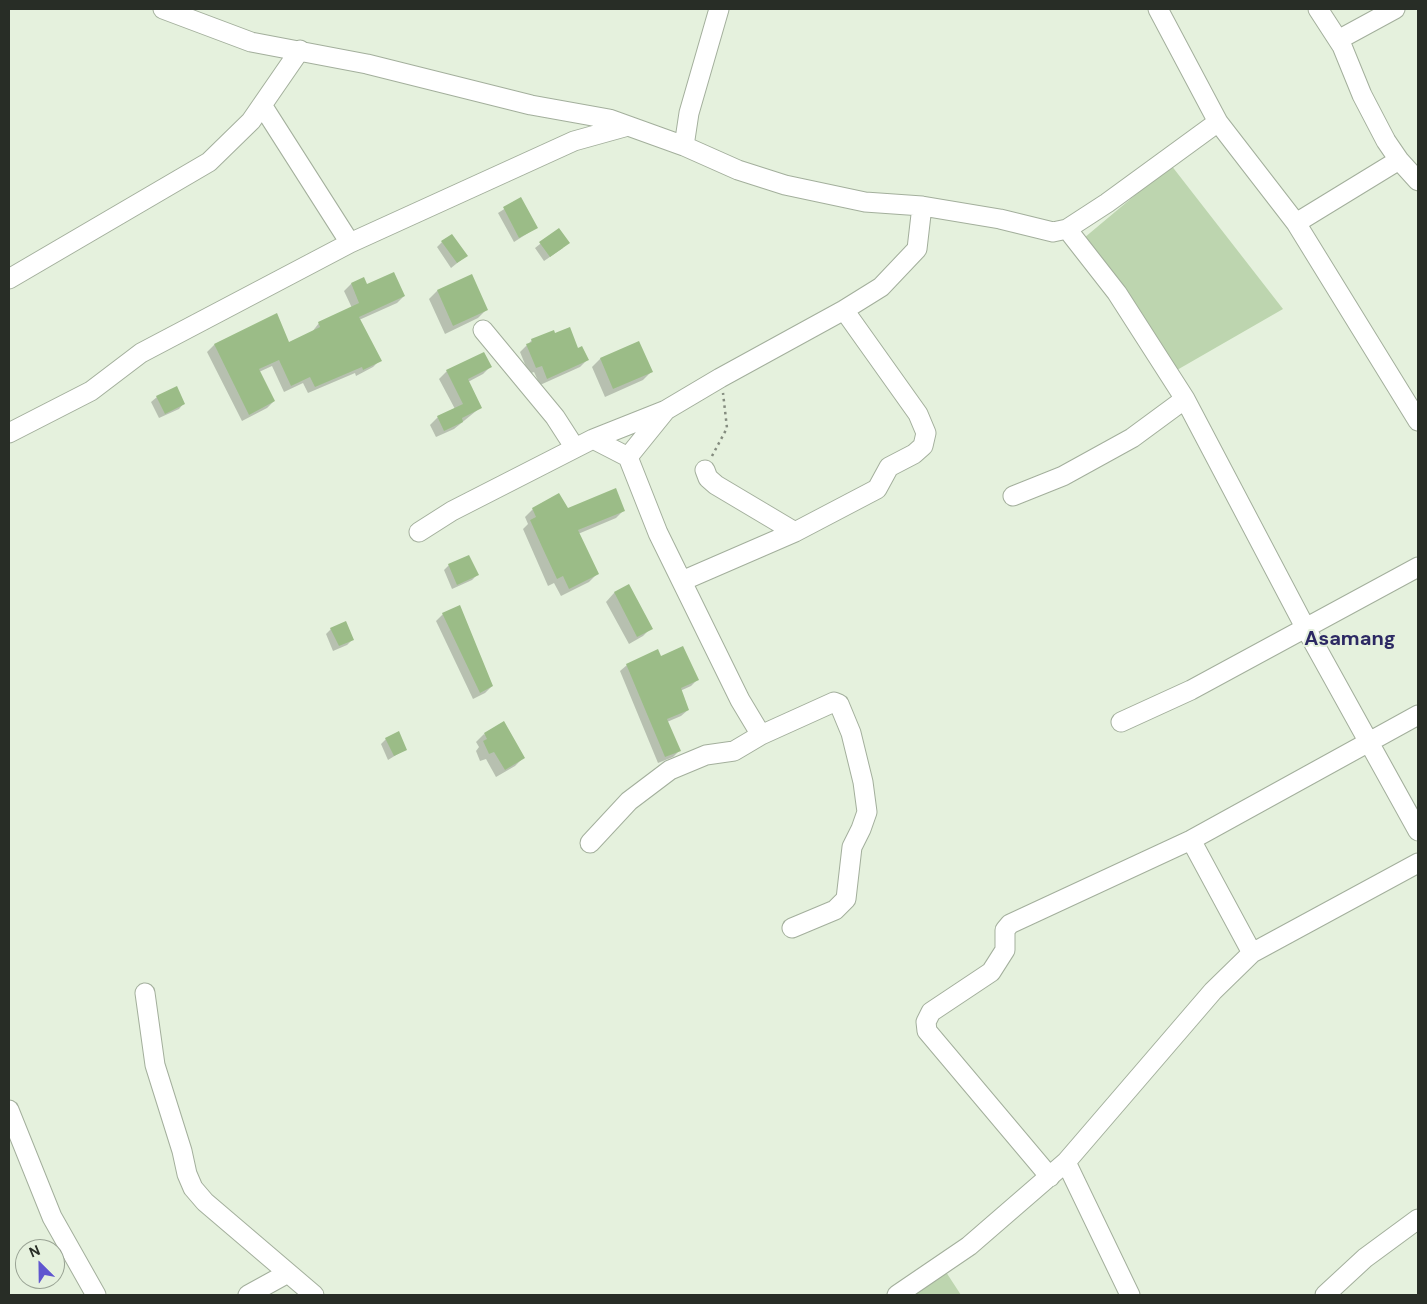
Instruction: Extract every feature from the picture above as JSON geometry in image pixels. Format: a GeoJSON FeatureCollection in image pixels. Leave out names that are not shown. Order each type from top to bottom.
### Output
{"type":"FeatureCollection","features":[{"type":"Feature","properties":{"kind":"street"},"geometry":{"type":"LineString","coordinates":[[163,9],[251,42],[300,50],[414,74],[531,105],[609,119],[684,146],[738,170],[785,186],[865,202],[922,206],[1000,219],[1053,232],[1067,229],[1108,203],[1218,122]]}},
{"type":"Feature","properties":{"kind":"street"},"geometry":{"type":"LineString","coordinates":[[684,146],[689,113],[719,9]]}},
{"type":"Feature","properties":{"kind":"street"},"geometry":{"type":"LineString","coordinates":[[1158,9],[1218,122],[1296,224],[1418,420]]}},
{"type":"Feature","properties":{"kind":"street"},"geometry":{"type":"LineString","coordinates":[[1318,9],[1338,40],[1362,95],[1399,160],[1418,182]]}},
{"type":"Feature","properties":{"kind":"street"},"geometry":{"type":"LineString","coordinates":[[1338,40],[1395,9]]}},
{"type":"Feature","properties":{"kind":"street"},"geometry":{"type":"LineString","coordinates":[[9,279],[208,162],[251,120],[300,50]]}},
{"type":"Feature","properties":{"kind":"street"},"geometry":{"type":"LineString","coordinates":[[262,105],[350,243]]}},
{"type":"Feature","properties":{"kind":"street"},"geometry":{"type":"LineString","coordinates":[[9,433],[91,391],[122,366],[142,353],[350,243],[574,142],[628,126]]}},
{"type":"Feature","properties":{"kind":"street"},"geometry":{"type":"LineString","coordinates":[[1296,224],[1399,160]]}},
{"type":"Feature","properties":{"kind":"street"},"geometry":{"type":"LineString","coordinates":[[419,532],[452,511],[593,439],[666,410],[882,287],[911,257],[918,242],[922,206]]}},
{"type":"Feature","properties":{"kind":"street"},"geometry":{"type":"LineString","coordinates":[[1067,229],[1117,293],[1185,399],[1305,627],[1418,831]]}},
{"type":"Feature","properties":{"kind":"street"},"geometry":{"type":"LineString","coordinates":[[682,581],[795,532],[877,489],[889,467],[914,454],[923,446],[926,432],[918,414],[844,310]]}},
{"type":"Feature","properties":{"kind":"street"},"geometry":{"type":"LineString","coordinates":[[482,330],[554,417],[575,448]]}},
{"type":"Feature","properties":{"kind":"street"},"geometry":{"type":"LineString","coordinates":[[1013,496],[1064,476],[1132,438],[1185,399]]}},
{"type":"Feature","properties":{"kind":"street"},"geometry":{"type":"LineString","coordinates":[[628,457],[666,410]]}},
{"type":"Feature","properties":{"kind":"street"},"geometry":{"type":"LineString","coordinates":[[593,439],[628,457],[658,533],[740,700],[761,735]]}},
{"type":"Feature","properties":{"kind":"street"},"geometry":{"type":"LineString","coordinates":[[705,470],[708,478],[716,486],[795,532]]}},
{"type":"Feature","properties":{"kind":"street"},"geometry":{"type":"LineString","coordinates":[[1121,722],[1191,690],[1418,567]]}},
{"type":"Feature","properties":{"kind":"street"},"geometry":{"type":"LineString","coordinates":[[590,843],[629,801],[670,770],[706,755],[734,751],[761,735],[834,702],[839,704],[851,733],[863,782],[867,812],[852,847],[846,899],[835,910],[792,928]]}},
{"type":"Feature","properties":{"kind":"street"},"geometry":{"type":"LineString","coordinates":[[1050,1177],[927,1031],[926,1022],[931,1012],[991,972],[1004,950],[1005,930],[1010,924],[1191,840],[1418,715]]}},
{"type":"Feature","properties":{"kind":"street"},"geometry":{"type":"LineString","coordinates":[[1191,840],[1252,953]]}},
{"type":"Feature","properties":{"kind":"street"},"geometry":{"type":"LineString","coordinates":[[897,1295],[970,1246],[1066,1162],[1207,998],[1252,953],[1418,863]]}},
{"type":"Feature","properties":{"kind":"street"},"geometry":{"type":"LineString","coordinates":[[145,993],[155,1065],[182,1151],[186,1174],[193,1188],[205,1202],[314,1295]]}},
{"type":"Feature","properties":{"kind":"street"},"geometry":{"type":"LineString","coordinates":[[9,1110],[52,1217],[96,1295]]}},
{"type":"Feature","properties":{"kind":"street"},"geometry":{"type":"LineString","coordinates":[[1066,1162],[1130,1295]]}},
{"type":"Feature","properties":{"kind":"street"},"geometry":{"type":"LineString","coordinates":[[1325,1295],[1366,1258],[1418,1219]]}},
{"type":"Feature","properties":{"kind":"street"},"geometry":{"type":"LineString","coordinates":[[248,1295],[288,1273]]}},
{"type":"Feature","properties":{"kind":"path"},"geometry":{"type":"LineString","coordinates":[[705,470],[706,463],[711,459],[727,428],[726,407],[720,378]]}},
{"type":"Feature","properties":{"kind":"green space"},"geometry":{"type":"Polygon","coordinates":[[[1171,165],[1283,309],[1177,370],[1084,238],[1171,165]]]}},
{"type":"Feature","properties":{"kind":"green space"},"geometry":{"type":"Polygon","coordinates":[[[946,1272],[961,1295],[910,1295],[946,1272]]]}},
{"type":"Feature","properties":{"kind":"building"},"geometry":{"type":"Polygon","coordinates":[[[521,197],[538,228],[519,238],[503,207],[521,197]]]}},
{"type":"Feature","properties":{"kind":"building"},"geometry":{"type":"Polygon","coordinates":[[[559,228],[570,243],[550,257],[539,242],[559,228]]]}},
{"type":"Feature","properties":{"kind":"building"},"geometry":{"type":"Polygon","coordinates":[[[452,234],[468,256],[457,263],[441,241],[452,234]]]}},
{"type":"Feature","properties":{"kind":"building"},"geometry":{"type":"Polygon","coordinates":[[[394,272],[405,296],[359,317],[382,361],[363,370],[362,367],[315,387],[310,377],[291,386],[279,360],[259,369],[275,401],[249,415],[214,344],[277,313],[289,342],[320,327],[318,322],[359,303],[351,283],[364,277],[367,284],[394,272]]]}},
{"type":"Feature","properties":{"kind":"building"},"geometry":{"type":"Polygon","coordinates":[[[472,274],[488,310],[453,326],[437,290],[472,274]]]}},
{"type":"Feature","properties":{"kind":"building"},"geometry":{"type":"Polygon","coordinates":[[[570,327],[578,348],[582,346],[589,360],[547,379],[542,366],[536,368],[526,344],[532,342],[531,339],[554,330],[555,333],[570,327]]]}},
{"type":"Feature","properties":{"kind":"building"},"geometry":{"type":"Polygon","coordinates":[[[639,341],[653,372],[613,389],[600,358],[639,341]]]}},
{"type":"Feature","properties":{"kind":"building"},"geometry":{"type":"Polygon","coordinates":[[[484,352],[492,367],[468,379],[482,408],[462,418],[463,422],[444,431],[437,416],[463,404],[446,370],[484,352]]]}},
{"type":"Feature","properties":{"kind":"building"},"geometry":{"type":"Polygon","coordinates":[[[177,386],[185,404],[165,414],[156,396],[177,386]]]}},
{"type":"Feature","properties":{"kind":"building"},"geometry":{"type":"Polygon","coordinates":[[[616,488],[625,511],[578,530],[599,574],[569,589],[563,576],[557,579],[543,549],[530,520],[536,517],[532,508],[559,493],[568,508],[616,488]]]}},
{"type":"Feature","properties":{"kind":"building"},"geometry":{"type":"Polygon","coordinates":[[[469,555],[479,575],[457,585],[448,564],[469,555]]]}},
{"type":"Feature","properties":{"kind":"building"},"geometry":{"type":"Polygon","coordinates":[[[629,584],[653,629],[637,637],[614,592],[629,584]]]}},
{"type":"Feature","properties":{"kind":"building"},"geometry":{"type":"Polygon","coordinates":[[[460,605],[493,686],[480,693],[442,613],[460,605]]]}},
{"type":"Feature","properties":{"kind":"building"},"geometry":{"type":"Polygon","coordinates":[[[346,621],[354,640],[339,646],[330,628],[346,621]]]}},
{"type":"Feature","properties":{"kind":"building"},"geometry":{"type":"Polygon","coordinates":[[[683,646],[699,680],[681,688],[689,710],[667,719],[681,751],[665,757],[626,664],[658,649],[661,656],[683,646]]]}},
{"type":"Feature","properties":{"kind":"building"},"geometry":{"type":"Polygon","coordinates":[[[504,721],[525,758],[505,770],[494,752],[489,754],[483,741],[487,739],[484,733],[504,721]]]}},
{"type":"Feature","properties":{"kind":"building"},"geometry":{"type":"Polygon","coordinates":[[[399,731],[407,750],[394,756],[385,738],[399,731]]]}},
{"type":"Feature","properties":{"kind":"district","name":"Asamang"},"geometry":{"type":"Point","coordinates":[1350,640]}}]}
